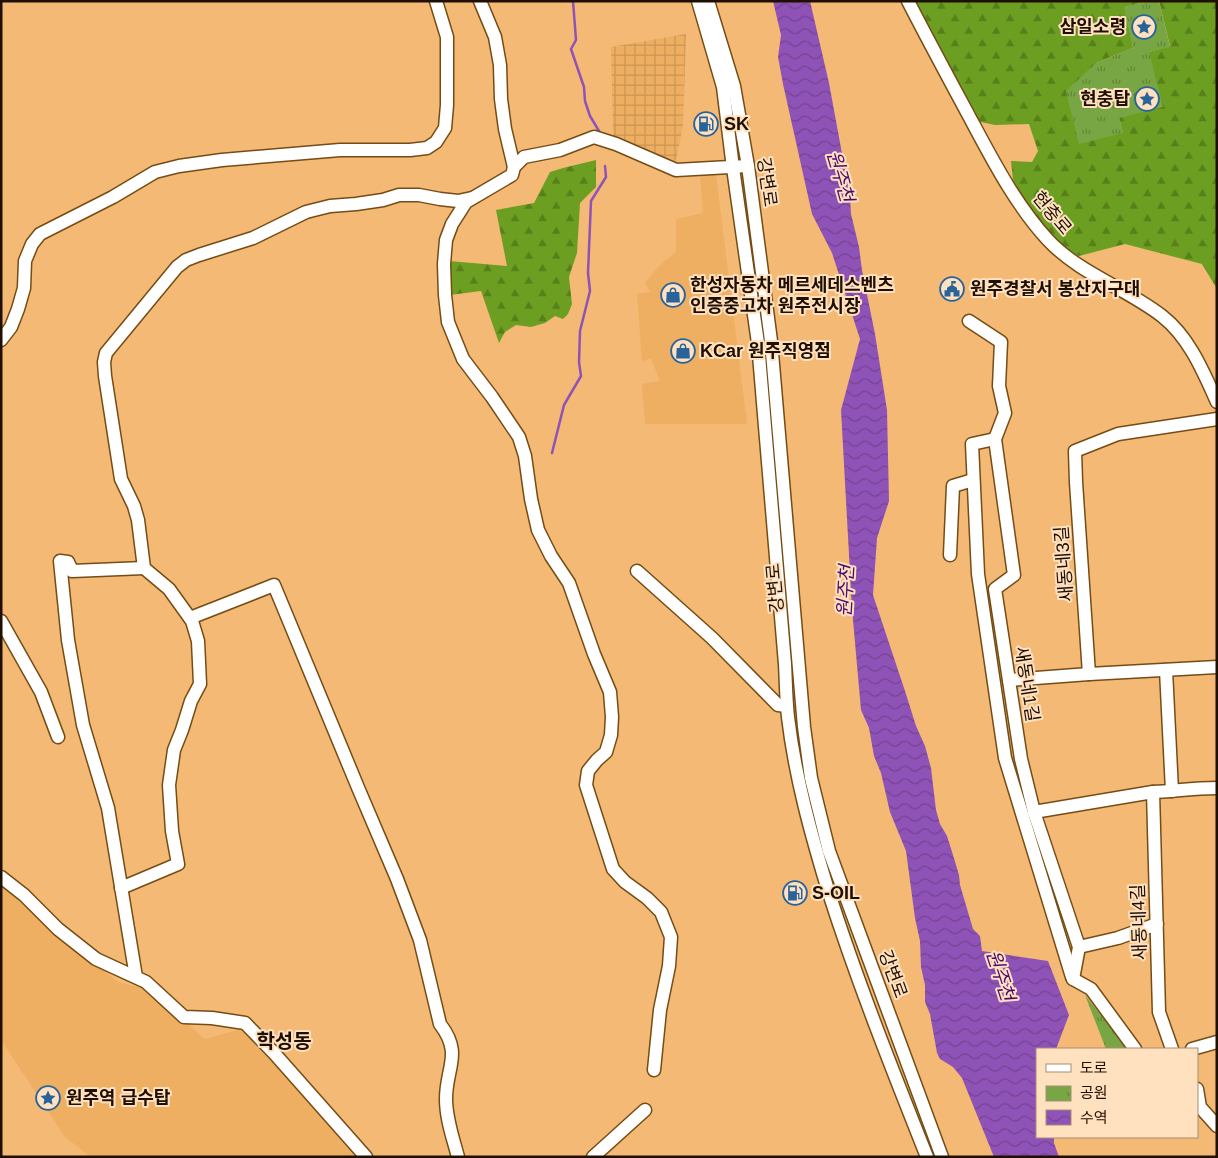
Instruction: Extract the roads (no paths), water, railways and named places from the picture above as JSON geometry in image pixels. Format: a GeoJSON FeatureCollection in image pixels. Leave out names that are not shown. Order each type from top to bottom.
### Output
{"type":"FeatureCollection","features":[{"type":"Feature","properties":{"kind":"street"},"geometry":{"type":"LineString","coordinates":[[1,340],[11,327],[18,309],[24,288],[25,261],[32,244],[40,234],[113,197],[155,172],[179,166],[222,160],[340,150],[410,150],[427,148],[436,142],[445,128],[447,37],[436,1]]}},
{"type":"Feature","properties":{"kind":"street"},"geometry":{"type":"LineString","coordinates":[[480,1],[495,37],[500,65],[505,129],[514,167],[512,175],[466,202],[452,224],[446,240],[445,295],[448,322],[464,359],[520,437],[538,530],[569,583],[594,654],[610,692],[611,735],[606,752],[588,771],[586,785],[614,869],[625,882],[647,898],[661,912],[671,937],[669,966],[660,1010],[654,1070]]}},
{"type":"Feature","properties":{"kind":"street","name":"강변로"},"geometry":{"type":"LineString","coordinates":[[698,1],[723,87],[758,343],[788,717],[800,788],[818,859],[842,933],[884,1048],[927,1157]]}},
{"type":"Feature","properties":{"kind":"street","name":"강변로"},"geometry":{"type":"LineString","coordinates":[[708,1],[734,86],[748,166],[771,341],[804,727],[811,778],[829,851],[942,1157]]}},
{"type":"Feature","properties":{"kind":"street","name":"현충로"},"geometry":{"type":"LineString","coordinates":[[908,1],[995,164],[1026,212],[1049,241],[1078,266],[1137,299],[1163,317],[1182,336],[1198,361],[1217,402]]}},
{"type":"Feature","properties":{"kind":"street"},"geometry":{"type":"LineString","coordinates":[[514,167],[524,157],[560,150],[594,137],[616,144],[676,170],[748,166]]}},
{"type":"Feature","properties":{"kind":"street"},"geometry":{"type":"LineString","coordinates":[[121,888],[178,864],[172,831],[169,785],[174,750],[191,701],[200,684],[198,642],[192,621],[169,590],[144,568],[136,513],[121,479],[105,376],[104,362],[106,353],[177,267],[186,260],[253,238],[306,212],[330,206],[365,203],[399,195],[418,195],[458,201],[474,198]]}},
{"type":"Feature","properties":{"kind":"street","name":"새동네1길"},"geometry":{"type":"LineString","coordinates":[[969,321],[1001,342],[999,386],[1005,413],[996,439],[1014,575],[995,589],[1021,760],[1034,812],[1079,947],[1073,979]]}},
{"type":"Feature","properties":{"kind":"street","name":"새동네3길"},"geometry":{"type":"LineString","coordinates":[[1089,674],[1075,451],[1118,434],[1217,419]]}},
{"type":"Feature","properties":{"kind":"street"},"geometry":{"type":"LineString","coordinates":[[996,439],[972,444],[973,480],[978,574],[1005,758],[1073,979],[1091,989],[1134,1048]]}},
{"type":"Feature","properties":{"kind":"street"},"geometry":{"type":"LineString","coordinates":[[950,555],[953,486],[973,480]]}},
{"type":"Feature","properties":{"kind":"street"},"geometry":{"type":"LineString","coordinates":[[136,977],[108,808],[83,725],[68,640],[60,561],[68,562],[72,571],[144,568]]}},
{"type":"Feature","properties":{"kind":"street"},"geometry":{"type":"LineString","coordinates":[[637,571],[712,638],[778,705],[787,706]]}},
{"type":"Feature","properties":{"kind":"street"},"geometry":{"type":"LineString","coordinates":[[190,618],[274,585],[397,879],[420,940],[440,1024],[452,1044],[452,1059],[446,1098],[458,1157]]}},
{"type":"Feature","properties":{"kind":"street"},"geometry":{"type":"LineString","coordinates":[[1,621],[40,692],[58,737]]}},
{"type":"Feature","properties":{"kind":"street"},"geometry":{"type":"LineString","coordinates":[[1009,680],[1217,667]]}},
{"type":"Feature","properties":{"kind":"street"},"geometry":{"type":"LineString","coordinates":[[1166,670],[1172,791]]}},
{"type":"Feature","properties":{"kind":"street"},"geometry":{"type":"LineString","coordinates":[[1034,812],[1153,792],[1217,788]]}},
{"type":"Feature","properties":{"kind":"street","name":"새동네4길"},"geometry":{"type":"LineString","coordinates":[[1153,792],[1159,1012],[1172,1048]]}},
{"type":"Feature","properties":{"kind":"street"},"geometry":{"type":"LineString","coordinates":[[1,877],[24,895],[58,929],[96,959],[146,982],[184,1017],[212,1018],[245,1023],[366,1157]]}},
{"type":"Feature","properties":{"kind":"street"},"geometry":{"type":"LineString","coordinates":[[1079,947],[1118,938],[1157,924]]}},
{"type":"Feature","properties":{"kind":"street"},"geometry":{"type":"LineString","coordinates":[[1196,1048],[1217,1042]]}},
{"type":"Feature","properties":{"kind":"street"},"geometry":{"type":"LineString","coordinates":[[1198,1105],[1217,1126]]}},
{"type":"Feature","properties":{"kind":"street"},"geometry":{"type":"LineString","coordinates":[[593,1157],[645,1110]]}},
{"type":"Feature","properties":{"kind":"water","name":"원주천"},"geometry":{"type":"Polygon","coordinates":[[[773,1],[810,1],[829,83],[887,410],[889,501],[877,538],[873,595],[916,726],[925,746],[931,768],[936,810],[953,855],[973,929],[980,936],[982,951],[1048,961],[1069,1015],[1056,1048],[1036,1048],[1036,1138],[1054,1138],[1059,1157],[994,1157],[962,1078],[953,1067],[940,1059],[937,1053],[930,1014],[925,1002],[920,941],[906,851],[890,812],[881,773],[874,756],[869,728],[861,710],[852,609],[841,410],[860,339],[832,253],[812,214],[778,57],[781,35],[773,1]]]}},
{"type":"Feature","properties":{"kind":"waterway"},"geometry":{"type":"LineString","coordinates":[[573,1],[576,40],[571,49],[584,87],[585,101],[590,116],[599,131]]}},
{"type":"Feature","properties":{"kind":"waterway"},"geometry":{"type":"LineString","coordinates":[[552,453],[564,405],[581,376],[579,362],[580,331],[590,291],[588,273],[591,201],[606,177],[605,166]]}},
{"type":"Feature","properties":{"kind":"place","name":"삼일소령"},"geometry":{"type":"Point","coordinates":[1144,27]}},
{"type":"Feature","properties":{"kind":"place","name":"현충탑"},"geometry":{"type":"Point","coordinates":[1147,99]}},
{"type":"Feature","properties":{"kind":"place","name":"SK"},"geometry":{"type":"Point","coordinates":[706,124]}},
{"type":"Feature","properties":{"kind":"place","name":"원주경찰서 봉산지구대"},"geometry":{"type":"Point","coordinates":[952,289]}},
{"type":"Feature","properties":{"kind":"place","name":"한성자동차 메르세데스벤츠 인증중고차 원주전시장"},"geometry":{"type":"Point","coordinates":[673,295]}},
{"type":"Feature","properties":{"kind":"place","name":"KCar 원주직영점"},"geometry":{"type":"Point","coordinates":[683,351]}},
{"type":"Feature","properties":{"kind":"place","name":"S-OIL"},"geometry":{"type":"Point","coordinates":[795,893]}},
{"type":"Feature","properties":{"kind":"place","name":"원주역 급수탑"},"geometry":{"type":"Point","coordinates":[48,1098]}},
{"type":"Feature","properties":{"kind":"district","name":"학성동"},"geometry":{"type":"Point","coordinates":[284,1041]}}]}
